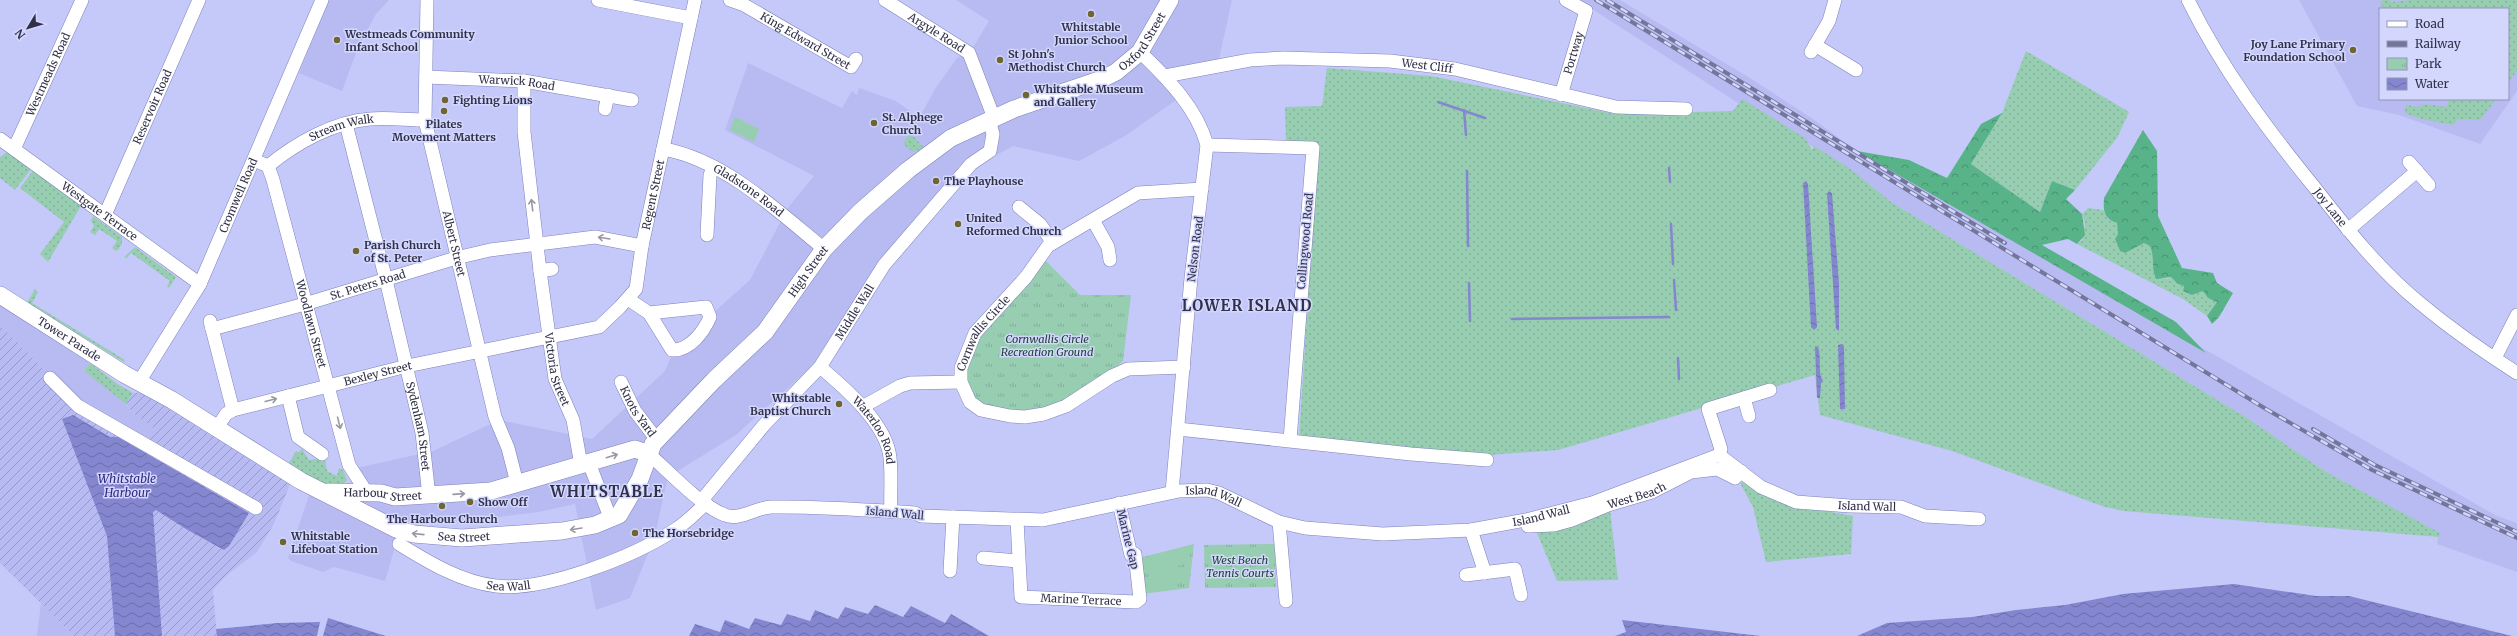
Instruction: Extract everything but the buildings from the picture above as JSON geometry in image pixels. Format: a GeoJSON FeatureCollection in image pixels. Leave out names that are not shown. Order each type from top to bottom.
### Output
{"type":"FeatureCollection","features":[{"type":"Feature","properties":{"kind":"main road","name":"Oxford Street"},"geometry":{"type":"LineString","coordinates":[[992,119],[1102,79],[1116,72],[1140,52],[1170,0]]}},
{"type":"Feature","properties":{"kind":"main road","name":"High Street"},"geometry":{"type":"LineString","coordinates":[[653,447],[714,380],[765,332],[824,249],[860,212],[932,151],[951,138],[992,119]]}},
{"type":"Feature","properties":{"kind":"main road","name":"Tower Parade"},"geometry":{"type":"LineString","coordinates":[[0,295],[139,382]]}},
{"type":"Feature","properties":{"kind":"main road"},"geometry":{"type":"LineString","coordinates":[[139,382],[217,428]]}},
{"type":"Feature","properties":{"kind":"main road","name":"Sea Street"},"geometry":{"type":"LineString","coordinates":[[217,428],[322,492],[360,498],[405,532],[450,538],[562,531],[595,525],[613,519]]}},
{"type":"Feature","properties":{"kind":"main road","name":"Harbour Street"},"geometry":{"type":"LineString","coordinates":[[360,498],[429,496],[491,491],[635,449],[653,447]]}},
{"type":"Feature","properties":{"kind":"main road"},"geometry":{"type":"LineString","coordinates":[[613,519],[622,509],[640,479],[653,447]]}},
{"type":"Feature","properties":{"kind":"street","name":"Westmeads Road"},"geometry":{"type":"LineString","coordinates":[[14,149],[82,0]]}},
{"type":"Feature","properties":{"kind":"street","name":"Reservoir Road"},"geometry":{"type":"LineString","coordinates":[[105,215],[199,0]]}},
{"type":"Feature","properties":{"kind":"street","name":"Cromwell Road"},"geometry":{"type":"LineString","coordinates":[[139,382],[200,284],[322,0]]}},
{"type":"Feature","properties":{"kind":"street","name":"Albert Street"},"geometry":{"type":"LineString","coordinates":[[427,0],[425,120],[478,350],[495,417],[508,448],[517,483]]}},
{"type":"Feature","properties":{"kind":"street"},"geometry":{"type":"LineString","coordinates":[[598,0],[691,18]]}},
{"type":"Feature","properties":{"kind":"street","name":"Regent Street"},"geometry":{"type":"LineString","coordinates":[[553,336],[599,327],[628,299],[636,288],[642,246],[695,0]]}},
{"type":"Feature","properties":{"kind":"street","name":"King Edward Street"},"geometry":{"type":"LineString","coordinates":[[730,0],[744,5],[852,67],[856,59]]}},
{"type":"Feature","properties":{"kind":"street","name":"Argyle Road"},"geometry":{"type":"LineString","coordinates":[[885,0],[968,52],[992,119]]}},
{"type":"Feature","properties":{"kind":"street","name":"Portway"},"geometry":{"type":"LineString","coordinates":[[1561,95],[1586,11],[1566,0]]}},
{"type":"Feature","properties":{"kind":"street"},"geometry":{"type":"LineString","coordinates":[[1834,0],[1829,21],[1813,48],[1856,71]]}},
{"type":"Feature","properties":{"kind":"street","name":"Joy Lane"},"geometry":{"type":"LineString","coordinates":[[2188,0],[2229,74],[2251,106],[2348,230],[2384,270],[2421,305],[2517,373]]}},
{"type":"Feature","properties":{"kind":"street","name":"Nelson Road"},"geometry":{"type":"LineString","coordinates":[[1140,52],[1165,76],[1195,116],[1203,131],[1207,145],[1172,492]]}},
{"type":"Feature","properties":{"kind":"street","name":"West Cliff"},"geometry":{"type":"LineString","coordinates":[[1165,76],[1250,60],[1283,58],[1390,61],[1455,70],[1561,95],[1633,109],[1686,109]]}},
{"type":"Feature","properties":{"kind":"street","name":"Warwick Road"},"geometry":{"type":"LineString","coordinates":[[426,77],[524,81],[632,100]]}},
{"type":"Feature","properties":{"kind":"street","name":"Victoria Street"},"geometry":{"type":"LineString","coordinates":[[524,81],[524,132],[536,244],[546,270],[553,336],[555,379],[567,402],[585,464],[608,512],[613,519]]}},
{"type":"Feature","properties":{"kind":"street"},"geometry":{"type":"LineString","coordinates":[[605,109],[608,95]]}},
{"type":"Feature","properties":{"kind":"street","name":"Stream Walk"},"geometry":{"type":"LineString","coordinates":[[268,166],[298,145],[346,124],[370,119],[425,120]]}},
{"type":"Feature","properties":{"kind":"street","name":"Middle Wall"},"geometry":{"type":"LineString","coordinates":[[704,502],[764,426],[820,366],[884,265],[971,164],[990,151],[993,134],[992,119]]}},
{"type":"Feature","properties":{"kind":"street","name":"Sydenham Street"},"geometry":{"type":"LineString","coordinates":[[346,124],[386,280],[425,447],[429,496]]}},
{"type":"Feature","properties":{"kind":"street","name":"Westgate Terrace"},"geometry":{"type":"LineString","coordinates":[[0,139],[200,284]]}},
{"type":"Feature","properties":{"kind":"street","name":"Collingwood Road"},"geometry":{"type":"LineString","coordinates":[[1207,145],[1313,148],[1290,440]]}},
{"type":"Feature","properties":{"kind":"street","name":"Gladstone Road"},"geometry":{"type":"LineString","coordinates":[[663,149],[692,156],[714,167],[783,215],[824,249]]}},
{"type":"Feature","properties":{"kind":"street"},"geometry":{"type":"LineString","coordinates":[[254,160],[268,166]]}},
{"type":"Feature","properties":{"kind":"street","name":"Woodlawn Street"},"geometry":{"type":"LineString","coordinates":[[268,166],[305,304],[329,386],[349,465],[360,498]]}},
{"type":"Feature","properties":{"kind":"street"},"geometry":{"type":"LineString","coordinates":[[707,235],[710,175],[714,167]]}},
{"type":"Feature","properties":{"kind":"street"},"geometry":{"type":"LineString","coordinates":[[2348,230],[2413,167],[2429,185]]}},
{"type":"Feature","properties":{"kind":"street","name":"Cornwallis Circle"},"geometry":{"type":"LineString","coordinates":[[1184,367],[1128,369],[1112,376],[1066,406],[1044,414],[1025,416],[996,414],[981,410],[970,402],[961,382],[961,368],[975,333],[1054,243],[1138,193],[1202,189]]}},
{"type":"Feature","properties":{"kind":"street"},"geometry":{"type":"LineString","coordinates":[[1019,207],[1040,224],[1054,243]]}},
{"type":"Feature","properties":{"kind":"street"},"geometry":{"type":"LineString","coordinates":[[1092,220],[1108,247],[1110,260]]}},
{"type":"Feature","properties":{"kind":"street","name":"St. Peters Road"},"geometry":{"type":"LineString","coordinates":[[233,410],[211,325],[305,304],[456,258],[536,244],[601,237],[642,246]]}},
{"type":"Feature","properties":{"kind":"street"},"geometry":{"type":"LineString","coordinates":[[628,299],[649,313],[672,350],[678,350],[692,342],[704,330],[710,317],[706,307],[649,313]]}},
{"type":"Feature","properties":{"kind":"street"},"geometry":{"type":"LineString","coordinates":[[2495,358],[2517,315]]}},
{"type":"Feature","properties":{"kind":"street","name":"Bexley Street"},"geometry":{"type":"LineString","coordinates":[[233,410],[406,366],[478,350],[553,336]]}},
{"type":"Feature","properties":{"kind":"street","name":"Waterloo Road"},"geometry":{"type":"LineString","coordinates":[[820,366],[864,406],[887,446],[890,458],[891,511]]}},
{"type":"Feature","properties":{"kind":"street"},"geometry":{"type":"LineString","coordinates":[[50,378],[78,406],[256,508]]}},
{"type":"Feature","properties":{"kind":"street","name":"Knots Yard"},"geometry":{"type":"LineString","coordinates":[[621,382],[653,447],[704,502]]}},
{"type":"Feature","properties":{"kind":"street"},"geometry":{"type":"LineString","coordinates":[[864,406],[900,386],[910,383],[961,382]]}},
{"type":"Feature","properties":{"kind":"street"},"geometry":{"type":"LineString","coordinates":[[1719,455],[1721,450],[1708,409],[1770,390]]}},
{"type":"Feature","properties":{"kind":"street"},"geometry":{"type":"LineString","coordinates":[[288,396],[298,436],[322,454]]}},
{"type":"Feature","properties":{"kind":"street"},"geometry":{"type":"LineString","coordinates":[[1744,398],[1749,416]]}},
{"type":"Feature","properties":{"kind":"street"},"geometry":{"type":"LineString","coordinates":[[217,428],[226,414],[233,410]]}},
{"type":"Feature","properties":{"kind":"street"},"geometry":{"type":"LineString","coordinates":[[1178,429],[1412,454],[1487,460]]}},
{"type":"Feature","properties":{"kind":"street","name":"Island Wall"},"geometry":{"type":"LineString","coordinates":[[704,502],[724,515],[735,517],[756,508],[771,507],[891,511],[915,513],[921,516],[953,518],[1043,520],[1172,492],[1207,490],[1219,493],[1279,522],[1331,531],[1383,534],[1471,530],[1526,520],[1592,503],[1719,455],[1769,492],[1796,502],[1832,506],[1901,507],[1924,516],[1979,519]]}},
{"type":"Feature","properties":{"kind":"street","name":"West Beach"},"geometry":{"type":"LineString","coordinates":[[1528,526],[1554,525],[1572,520],[1608,505],[1652,492],[1691,472],[1717,469],[1735,478],[1740,471]]}},
{"type":"Feature","properties":{"kind":"street","name":"Sea Wall"},"geometry":{"type":"LineString","coordinates":[[399,544],[440,567],[480,583],[498,586],[535,584],[560,579],[624,556],[677,529],[704,502]]}},
{"type":"Feature","properties":{"kind":"street","name":"Marine Gap"},"geometry":{"type":"LineString","coordinates":[[1119,504],[1131,555],[1134,554],[1140,599]]}},
{"type":"Feature","properties":{"kind":"street"},"geometry":{"type":"LineString","coordinates":[[950,571],[953,518]]}},
{"type":"Feature","properties":{"kind":"street"},"geometry":{"type":"LineString","coordinates":[[983,558],[1018,561],[1017,520]]}},
{"type":"Feature","properties":{"kind":"street"},"geometry":{"type":"LineString","coordinates":[[1279,522],[1286,601]]}},
{"type":"Feature","properties":{"kind":"street"},"geometry":{"type":"LineString","coordinates":[[1471,530],[1485,573]]}},
{"type":"Feature","properties":{"kind":"street","name":"Marine Terrace"},"geometry":{"type":"LineString","coordinates":[[1018,561],[1021,597],[1136,602],[1140,599]]}},
{"type":"Feature","properties":{"kind":"street"},"geometry":{"type":"LineString","coordinates":[[1466,575],[1515,569],[1521,595]]}},
{"type":"Feature","properties":{"kind":"shaded area","name":"Westmeads Community Infant School"},"geometry":{"type":"Polygon","coordinates":[[[329,0],[389,0],[376,14],[369,27],[356,53],[342,91],[299,73],[329,0]]]}},
{"type":"Feature","properties":{"kind":"shaded area"},"geometry":{"type":"Polygon","coordinates":[[[956,0],[1232,0],[1219,59],[1168,85],[1179,98],[1125,136],[1079,161],[1013,146],[959,176],[901,235],[869,277],[812,366],[736,435],[668,477],[654,539],[630,598],[596,610],[575,504],[539,512],[472,520],[402,523],[385,581],[334,567],[323,572],[291,561],[288,558],[310,492],[359,501],[357,468],[433,451],[499,420],[592,439],[665,371],[675,347],[750,280],[787,209],[814,176],[725,130],[748,63],[842,108],[852,91],[857,95],[859,88],[896,101],[919,118],[935,89],[957,58],[972,49],[989,21],[956,0]]]}},
{"type":"Feature","properties":{"kind":"shaded area"},"geometry":{"type":"Polygon","coordinates":[[[1569,0],[1620,0],[1750,78],[1813,119],[1857,151],[2497,516],[2517,523],[2517,572],[2437,544],[2439,533],[2326,472],[2247,418],[1891,202],[1841,163],[1738,103],[1592,9],[1569,0]]]}},
{"type":"Feature","properties":{"kind":"shaded area","name":"Joy Lane Primary Foundation School"},"geometry":{"type":"Polygon","coordinates":[[[2299,0],[2517,0],[2517,91],[2480,144],[2399,115],[2357,106],[2299,0]]]}},
{"type":"Feature","properties":{"kind":"shaded area"},"geometry":{"type":"Polygon","coordinates":[[[0,305],[90,363],[84,371],[119,397],[133,413],[154,427],[143,441],[72,397],[0,325],[0,305]]]}},
{"type":"Feature","properties":{"kind":"shaded area"},"geometry":{"type":"Polygon","coordinates":[[[0,325],[72,397],[144,440],[153,427],[133,413],[126,404],[133,393],[146,392],[291,482],[274,524],[257,552],[227,575],[213,590],[217,636],[71,636],[71,633],[0,563],[0,325]]]}},
{"type":"Feature","properties":{"kind":"shaded area"},"geometry":{"type":"Polygon","coordinates":[[[41,603],[71,633],[71,636],[37,636],[41,603]]]}},
{"type":"Feature","properties":{"kind":"green space"},"geometry":{"type":"Polygon","coordinates":[[[2383,0],[2390,0],[2391,2],[2410,0],[2517,0],[2517,70],[2509,82],[2509,8],[2383,8],[2380,3],[2383,0]]]}},
{"type":"Feature","properties":{"kind":"green space"},"geometry":{"type":"Polygon","coordinates":[[[2026,51],[2129,112],[2117,138],[2075,190],[2052,181],[2040,212],[1971,164],[2002,113],[2026,51]]]}},
{"type":"Feature","properties":{"kind":"green space"},"geometry":{"type":"Polygon","coordinates":[[[1327,68],[1431,76],[1615,114],[1733,111],[1742,99],[1805,138],[1812,150],[1814,146],[1849,168],[1891,202],[2247,418],[2326,472],[2440,533],[2439,537],[2124,511],[2105,507],[1952,451],[1820,415],[1815,375],[1558,450],[1489,455],[1299,438],[1318,144],[1286,143],[1285,107],[1322,106],[1327,68]]]}},
{"type":"Feature","properties":{"kind":"green space"},"geometry":{"type":"Polygon","coordinates":[[[2449,100],[2495,100],[2480,120],[2458,119],[2453,125],[2420,118],[2405,112],[2406,105],[2418,107],[2424,104],[2447,107],[2449,100]]]}},
{"type":"Feature","properties":{"kind":"green space"},"geometry":{"type":"Polygon","coordinates":[[[2002,113],[1971,164],[2040,212],[2052,181],[2075,190],[2066,199],[2082,214],[2085,235],[2077,244],[2068,239],[2042,245],[2176,322],[2206,353],[1857,151],[1909,160],[1947,178],[1981,124],[2002,113]]]}},
{"type":"Feature","properties":{"kind":"green space"},"geometry":{"type":"Polygon","coordinates":[[[735,117],[759,129],[754,142],[730,130],[735,117]]]}},
{"type":"Feature","properties":{"kind":"green space"},"geometry":{"type":"Polygon","coordinates":[[[2143,130],[2157,151],[2158,216],[2182,268],[2213,273],[2217,283],[2233,293],[2219,317],[2212,324],[2207,316],[2217,302],[2208,298],[2203,291],[2192,295],[2183,291],[2184,286],[2178,284],[2171,277],[2156,279],[2150,246],[2144,243],[2125,253],[2120,251],[2115,239],[2118,234],[2117,223],[2109,219],[2105,214],[2104,198],[2143,130]]]}},
{"type":"Feature","properties":{"kind":"green space"},"geometry":{"type":"Polygon","coordinates":[[[910,133],[924,148],[913,152],[903,144],[910,133]]]}},
{"type":"Feature","properties":{"kind":"green space"},"geometry":{"type":"Polygon","coordinates":[[[7,152],[32,168],[15,190],[0,178],[0,157],[7,152]]]}},
{"type":"Feature","properties":{"kind":"green space"},"geometry":{"type":"Polygon","coordinates":[[[34,169],[82,204],[48,262],[40,254],[64,222],[20,188],[34,169]]]}},
{"type":"Feature","properties":{"kind":"green space"},"geometry":{"type":"Polygon","coordinates":[[[2088,208],[2103,210],[2108,219],[2117,223],[2118,234],[2115,239],[2120,251],[2125,253],[2144,243],[2150,246],[2154,256],[2154,276],[2167,279],[2171,277],[2178,284],[2184,286],[2183,291],[2192,295],[2203,291],[2208,298],[2217,302],[2207,316],[2183,299],[2077,244],[2082,240],[2085,224],[2082,214],[2088,208]]]}},
{"type":"Feature","properties":{"kind":"green space"},"geometry":{"type":"Polygon","coordinates":[[[93,216],[122,237],[122,244],[117,251],[112,248],[117,241],[99,229],[95,235],[90,232],[94,226],[91,221],[93,216]]]}},
{"type":"Feature","properties":{"kind":"green space"},"geometry":{"type":"Polygon","coordinates":[[[135,247],[176,277],[169,288],[167,286],[170,281],[131,253],[127,258],[124,257],[135,247]]]}},
{"type":"Feature","properties":{"kind":"green space","name":"Cornwallis Circle Recreation Ground"},"geometry":{"type":"Polygon","coordinates":[[[1044,259],[1080,295],[1131,295],[1123,361],[1105,377],[1052,407],[1025,411],[990,408],[974,399],[964,374],[975,338],[1044,259]]]}},
{"type":"Feature","properties":{"kind":"green space"},"geometry":{"type":"Polygon","coordinates":[[[35,289],[38,292],[32,303],[125,360],[124,362],[27,303],[35,289]]]}},
{"type":"Feature","properties":{"kind":"green space"},"geometry":{"type":"Polygon","coordinates":[[[90,363],[119,385],[133,393],[126,404],[84,371],[90,363]]]}},
{"type":"Feature","properties":{"kind":"green space"},"geometry":{"type":"Polygon","coordinates":[[[302,449],[309,460],[321,458],[325,460],[327,471],[337,476],[339,468],[343,470],[347,480],[341,484],[326,484],[309,476],[289,463],[296,451],[299,452],[302,449]]]}},
{"type":"Feature","properties":{"kind":"green space"},"geometry":{"type":"Polygon","coordinates":[[[1748,481],[1787,504],[1853,516],[1851,554],[1766,562],[1753,507],[1740,483],[1748,481]]]}},
{"type":"Feature","properties":{"kind":"green space"},"geometry":{"type":"Polygon","coordinates":[[[1610,509],[1618,580],[1557,581],[1537,533],[1610,509]]]}},
{"type":"Feature","properties":{"kind":"green space","name":"West Beach Tennis Courts"},"geometry":{"type":"Polygon","coordinates":[[[1194,544],[1189,588],[1142,594],[1139,558],[1194,544]]]}},
{"type":"Feature","properties":{"kind":"green space","name":"West Beach Tennis Courts"},"geometry":{"type":"Polygon","coordinates":[[[1275,544],[1276,587],[1205,588],[1204,545],[1275,544]]]}},
{"type":"Feature","properties":{"kind":"green space"},"geometry":{"type":"Polygon","coordinates":[[[1224,548],[1225,580],[1210,580],[1209,549],[1224,548]]]}},
{"type":"Feature","properties":{"kind":"green space"},"geometry":{"type":"Polygon","coordinates":[[[1269,548],[1269,563],[1237,564],[1237,549],[1269,548]]]}},
{"type":"Feature","properties":{"kind":"green space"},"geometry":{"type":"Polygon","coordinates":[[[1178,550],[1182,565],[1151,572],[1147,558],[1178,550]]]}},
{"type":"Feature","properties":{"kind":"green space"},"geometry":{"type":"Polygon","coordinates":[[[1237,567],[1269,567],[1269,581],[1238,582],[1237,567]]]}},
{"type":"Feature","properties":{"kind":"green space"},"geometry":{"type":"Polygon","coordinates":[[[1179,568],[1182,582],[1152,589],[1148,575],[1179,568]]]}},
{"type":"Feature","properties":{"kind":"water"},"geometry":{"type":"Polygon","coordinates":[[[1806,181],[1808,184],[1817,327],[1814,330],[1811,327],[1803,183],[1806,181]]]}},
{"type":"Feature","properties":{"kind":"water"},"geometry":{"type":"Polygon","coordinates":[[[1829,191],[1832,193],[1839,284],[1839,331],[1836,329],[1827,194],[1829,191]]]}},
{"type":"Feature","properties":{"kind":"water"},"geometry":{"type":"Polygon","coordinates":[[[1843,344],[1845,409],[1840,409],[1838,345],[1843,344]]]}},
{"type":"Feature","properties":{"kind":"water"},"geometry":{"type":"Polygon","coordinates":[[[1815,346],[1818,347],[1819,351],[1820,373],[1823,381],[1821,383],[1820,398],[1817,398],[1815,346]]]}},
{"type":"Feature","properties":{"kind":"water","name":"Whitstable Harbour"},"geometry":{"type":"Polygon","coordinates":[[[73,415],[110,437],[118,437],[249,513],[229,546],[224,550],[156,510],[153,512],[162,636],[115,636],[107,536],[62,419],[73,415]]]}},
{"type":"Feature","properties":{"kind":"water"},"geometry":{"type":"Polygon","coordinates":[[[2234,584],[2316,596],[2349,596],[2512,636],[1857,636],[1887,623],[1972,617],[2016,610],[2065,605],[2123,594],[2234,584]]]}},
{"type":"Feature","properties":{"kind":"water"},"geometry":{"type":"Polygon","coordinates":[[[875,605],[903,617],[911,606],[945,623],[951,614],[989,636],[689,636],[695,624],[720,632],[725,620],[749,629],[755,618],[781,625],[787,614],[810,621],[815,610],[838,619],[845,607],[868,614],[875,605]]]}},
{"type":"Feature","properties":{"kind":"water"},"geometry":{"type":"Polygon","coordinates":[[[328,618],[386,636],[323,636],[328,618]]]}},
{"type":"Feature","properties":{"kind":"water"},"geometry":{"type":"Polygon","coordinates":[[[1622,620],[1761,636],[1615,636],[1626,632],[1622,620]]]}},
{"type":"Feature","properties":{"kind":"water"},"geometry":{"type":"Polygon","coordinates":[[[320,622],[317,636],[217,636],[216,629],[278,623],[320,622]]]}},
{"type":"Feature","properties":{"kind":"waterway"},"geometry":{"type":"LineString","coordinates":[[1438,102],[1485,118]]}},
{"type":"Feature","properties":{"kind":"waterway"},"geometry":{"type":"LineString","coordinates":[[1464,110],[1466,135]]}},
{"type":"Feature","properties":{"kind":"waterway"},"geometry":{"type":"LineString","coordinates":[[1669,168],[1670,182]]}},
{"type":"Feature","properties":{"kind":"waterway"},"geometry":{"type":"LineString","coordinates":[[1467,171],[1468,246]]}},
{"type":"Feature","properties":{"kind":"waterway"},"geometry":{"type":"LineString","coordinates":[[1671,224],[1673,264]]}},
{"type":"Feature","properties":{"kind":"waterway"},"geometry":{"type":"LineString","coordinates":[[1674,280],[1676,310]]}},
{"type":"Feature","properties":{"kind":"waterway"},"geometry":{"type":"LineString","coordinates":[[1469,283],[1470,321]]}},
{"type":"Feature","properties":{"kind":"waterway"},"geometry":{"type":"LineString","coordinates":[[1512,319],[1669,317]]}},
{"type":"Feature","properties":{"kind":"waterway"},"geometry":{"type":"LineString","coordinates":[[1678,358],[1679,379]]}},
{"type":"Feature","properties":{"kind":"railway"},"geometry":{"type":"LineString","coordinates":[[1596,0],[2266,409],[2372,470],[2517,538]]}},
{"type":"Feature","properties":{"kind":"railway"},"geometry":{"type":"LineString","coordinates":[[1607,0],[2005,243]]}},
{"type":"Feature","properties":{"kind":"railway"},"geometry":{"type":"LineString","coordinates":[[2313,429],[2375,465],[2517,532]]}},
{"type":"Feature","properties":{"kind":"place","name":"Whitstable Junior School"},"geometry":{"type":"Point","coordinates":[1091,14]}},
{"type":"Feature","properties":{"kind":"place","name":"Westmeads Community Infant School"},"geometry":{"type":"Point","coordinates":[337,40]}},
{"type":"Feature","properties":{"kind":"place","name":"Joy Lane Primary Foundation School"},"geometry":{"type":"Point","coordinates":[2353,50]}},
{"type":"Feature","properties":{"kind":"place","name":"St John's Methodist Church"},"geometry":{"type":"Point","coordinates":[1000,60]}},
{"type":"Feature","properties":{"kind":"place","name":"Whitstable Museum and Gallery"},"geometry":{"type":"Point","coordinates":[1026,95]}},
{"type":"Feature","properties":{"kind":"place","name":"Fighting Lions"},"geometry":{"type":"Point","coordinates":[445,100]}},
{"type":"Feature","properties":{"kind":"place","name":"Pilates Movement Matters"},"geometry":{"type":"Point","coordinates":[444,111]}},
{"type":"Feature","properties":{"kind":"place","name":"St. Alphege Church"},"geometry":{"type":"Point","coordinates":[874,123]}},
{"type":"Feature","properties":{"kind":"place","name":"The Playhouse"},"geometry":{"type":"Point","coordinates":[936,181]}},
{"type":"Feature","properties":{"kind":"place","name":"United Reformed Church"},"geometry":{"type":"Point","coordinates":[958,224]}},
{"type":"Feature","properties":{"kind":"place","name":"Parish Church of St. Peter"},"geometry":{"type":"Point","coordinates":[356,251]}},
{"type":"Feature","properties":{"kind":"place","name":"Whitstable Baptist Church"},"geometry":{"type":"Point","coordinates":[839,404]}},
{"type":"Feature","properties":{"kind":"place","name":"Show Off"},"geometry":{"type":"Point","coordinates":[470,502]}},
{"type":"Feature","properties":{"kind":"place","name":"The Harbour Church"},"geometry":{"type":"Point","coordinates":[442,506]}},
{"type":"Feature","properties":{"kind":"place","name":"The Horsebridge"},"geometry":{"type":"Point","coordinates":[635,533]}},
{"type":"Feature","properties":{"kind":"place","name":"Whitstable Lifeboat Station"},"geometry":{"type":"Point","coordinates":[283,542]}},
{"type":"Feature","properties":{"kind":"district","name":"LOWER ISLAND"},"geometry":{"type":"Point","coordinates":[1247,305]}},
{"type":"Feature","properties":{"kind":"district","name":"WHITSTABLE"},"geometry":{"type":"Point","coordinates":[607,491]}}]}
